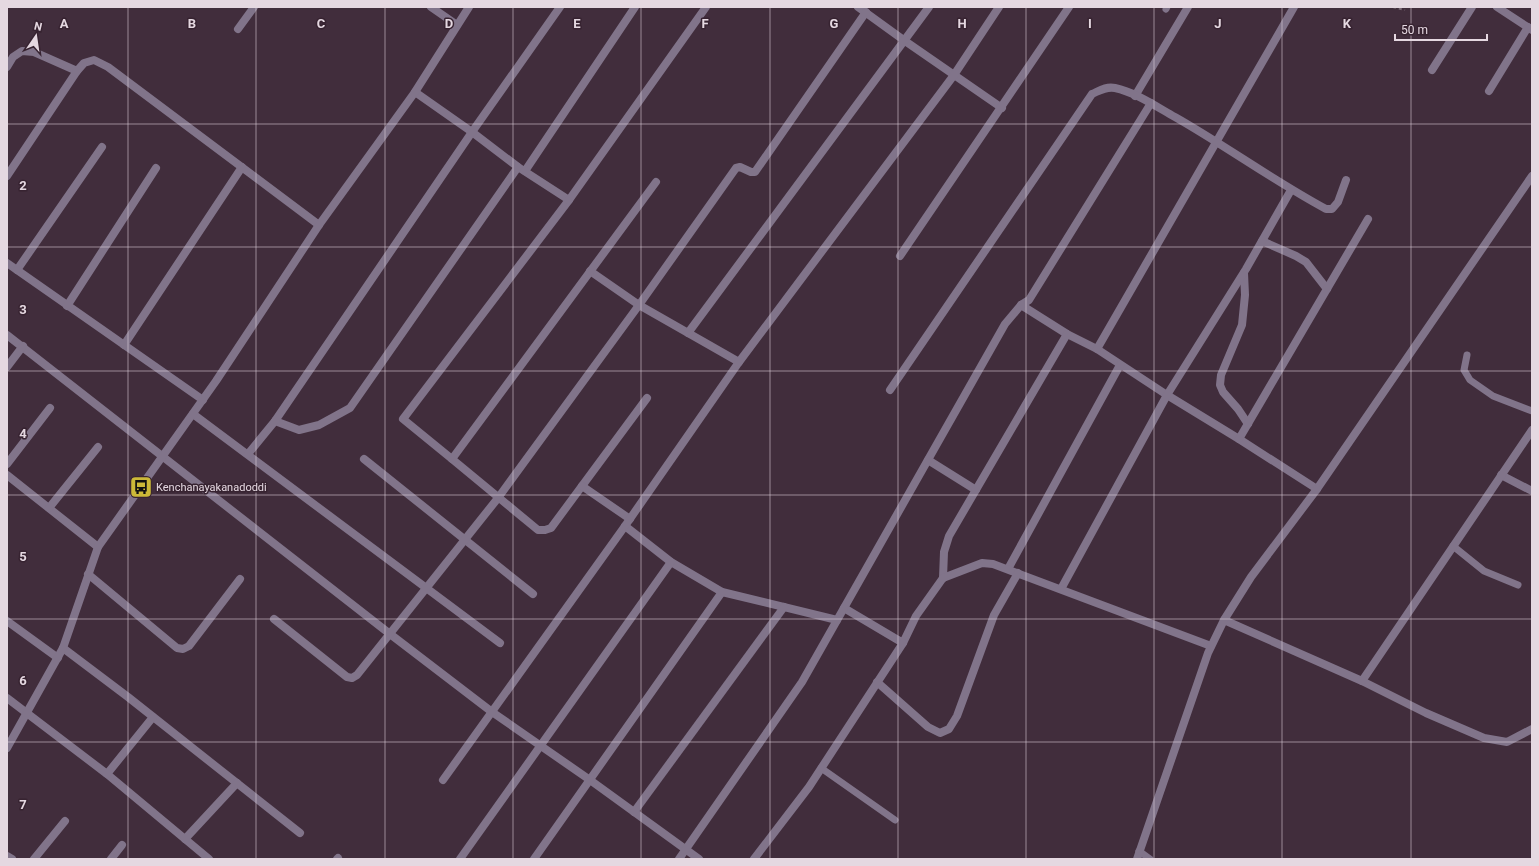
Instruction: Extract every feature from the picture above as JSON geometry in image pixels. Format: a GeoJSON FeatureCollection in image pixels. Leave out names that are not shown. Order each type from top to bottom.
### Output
{"type":"FeatureCollection","features":[{"type":"Feature","properties":{"kind":"street"},"geometry":{"type":"LineString","coordinates":[[238,29],[254,7]]}},
{"type":"Feature","properties":{"kind":"street"},"geometry":{"type":"LineString","coordinates":[[431,7],[457,25]]}},
{"type":"Feature","properties":{"kind":"street"},"geometry":{"type":"LineString","coordinates":[[7,748],[63,648],[98,547],[203,400],[319,225],[415,92],[469,7]]}},
{"type":"Feature","properties":{"kind":"street"},"geometry":{"type":"LineString","coordinates":[[248,454],[275,421],[472,132],[560,7]]}},
{"type":"Feature","properties":{"kind":"street"},"geometry":{"type":"LineString","coordinates":[[275,421],[299,430],[319,425],[350,408],[522,169],[635,7]]}},
{"type":"Feature","properties":{"kind":"street"},"geometry":{"type":"LineString","coordinates":[[647,398],[551,528],[545,530],[538,530],[403,419],[569,200],[706,7]]}},
{"type":"Feature","properties":{"kind":"street"},"geometry":{"type":"LineString","coordinates":[[858,7],[1002,108]]}},
{"type":"Feature","properties":{"kind":"street"},"geometry":{"type":"LineString","coordinates":[[688,333],[929,7]]}},
{"type":"Feature","properties":{"kind":"street"},"geometry":{"type":"LineString","coordinates":[[443,780],[739,362],[954,75],[999,7]]}},
{"type":"Feature","properties":{"kind":"street"},"geometry":{"type":"LineString","coordinates":[[900,256],[1002,108],[1069,7]]}},
{"type":"Feature","properties":{"kind":"street"},"geometry":{"type":"LineString","coordinates":[[1136,96],[1188,7]]}},
{"type":"Feature","properties":{"kind":"street"},"geometry":{"type":"LineString","coordinates":[[1097,349],[1216,140],[1294,7]]}},
{"type":"Feature","properties":{"kind":"street"},"geometry":{"type":"LineString","coordinates":[[1432,70],[1472,7]]}},
{"type":"Feature","properties":{"kind":"street"},"geometry":{"type":"LineString","coordinates":[[1489,91],[1530,28],[1497,7]]}},
{"type":"Feature","properties":{"kind":"street"},"geometry":{"type":"LineString","coordinates":[[274,620],[347,677],[352,678],[357,675],[498,498],[736,168],[740,167],[751,172],[755,172],[866,12]]}},
{"type":"Feature","properties":{"kind":"street"},"geometry":{"type":"LineString","coordinates":[[7,67],[13,57],[22,51],[34,52],[77,71]]}},
{"type":"Feature","properties":{"kind":"street"},"geometry":{"type":"LineString","coordinates":[[7,176],[77,71],[84,63],[94,60],[108,67],[319,225]]}},
{"type":"Feature","properties":{"kind":"street"},"geometry":{"type":"LineString","coordinates":[[890,390],[1092,94],[1102,89],[1114,88],[1151,103],[1216,140],[1292,190],[1326,209],[1332,209],[1338,202],[1346,180]]}},
{"type":"Feature","properties":{"kind":"street"},"geometry":{"type":"LineString","coordinates":[[415,92],[522,169],[569,200]]}},
{"type":"Feature","properties":{"kind":"street"},"geometry":{"type":"LineString","coordinates":[[679,859],[802,682],[1005,324],[1021,305],[1029,300],[1151,103]]}},
{"type":"Feature","properties":{"kind":"street"},"geometry":{"type":"LineString","coordinates":[[17,270],[102,147]]}},
{"type":"Feature","properties":{"kind":"street"},"geometry":{"type":"LineString","coordinates":[[124,346],[242,167]]}},
{"type":"Feature","properties":{"kind":"street"},"geometry":{"type":"LineString","coordinates":[[67,306],[156,168]]}},
{"type":"Feature","properties":{"kind":"street"},"geometry":{"type":"LineString","coordinates":[[1138,855],[1211,646],[1224,620],[1251,577],[1317,489],[1532,176]]}},
{"type":"Feature","properties":{"kind":"street"},"geometry":{"type":"LineString","coordinates":[[452,459],[656,182]]}},
{"type":"Feature","properties":{"kind":"street"},"geometry":{"type":"LineString","coordinates":[[1061,589],[1166,395],[1244,273],[1292,190]]}},
{"type":"Feature","properties":{"kind":"street"},"geometry":{"type":"LineString","coordinates":[[1239,439],[1368,219]]}},
{"type":"Feature","properties":{"kind":"street"},"geometry":{"type":"LineString","coordinates":[[1262,241],[1306,262],[1327,289]]}},
{"type":"Feature","properties":{"kind":"street"},"geometry":{"type":"LineString","coordinates":[[7,263],[203,400]]}},
{"type":"Feature","properties":{"kind":"street"},"geometry":{"type":"LineString","coordinates":[[590,272],[638,305],[739,362]]}},
{"type":"Feature","properties":{"kind":"street"},"geometry":{"type":"LineString","coordinates":[[1244,273],[1245,295],[1242,325],[1221,375],[1220,385],[1223,392],[1238,409],[1248,424]]}},
{"type":"Feature","properties":{"kind":"street"},"geometry":{"type":"LineString","coordinates":[[1021,305],[1067,334],[1097,349],[1166,395],[1239,439],[1317,489]]}},
{"type":"Feature","properties":{"kind":"street"},"geometry":{"type":"LineString","coordinates":[[754,859],[809,787],[903,643],[916,616],[943,578],[944,552],[949,536],[1067,334]]}},
{"type":"Feature","properties":{"kind":"street"},"geometry":{"type":"LineString","coordinates":[[7,335],[492,712],[590,780],[698,859]]}},
{"type":"Feature","properties":{"kind":"street"},"geometry":{"type":"LineString","coordinates":[[7,367],[23,346]]}},
{"type":"Feature","properties":{"kind":"street"},"geometry":{"type":"LineString","coordinates":[[1008,569],[1120,365]]}},
{"type":"Feature","properties":{"kind":"street"},"geometry":{"type":"LineString","coordinates":[[7,464],[50,408]]}},
{"type":"Feature","properties":{"kind":"street"},"geometry":{"type":"LineString","coordinates":[[193,414],[500,643]]}},
{"type":"Feature","properties":{"kind":"street"},"geometry":{"type":"LineString","coordinates":[[1362,680],[1532,430]]}},
{"type":"Feature","properties":{"kind":"street"},"geometry":{"type":"LineString","coordinates":[[49,508],[98,447]]}},
{"type":"Feature","properties":{"kind":"street"},"geometry":{"type":"LineString","coordinates":[[364,459],[533,594]]}},
{"type":"Feature","properties":{"kind":"street"},"geometry":{"type":"LineString","coordinates":[[928,460],[976,490]]}},
{"type":"Feature","properties":{"kind":"street"},"geometry":{"type":"LineString","coordinates":[[7,475],[98,547]]}},
{"type":"Feature","properties":{"kind":"street"},"geometry":{"type":"LineString","coordinates":[[1501,475],[1532,491]]}},
{"type":"Feature","properties":{"kind":"street"},"geometry":{"type":"LineString","coordinates":[[582,486],[627,522],[671,562],[722,592],[837,620]]}},
{"type":"Feature","properties":{"kind":"street"},"geometry":{"type":"LineString","coordinates":[[460,859],[671,562]]}},
{"type":"Feature","properties":{"kind":"street"},"geometry":{"type":"LineString","coordinates":[[943,578],[982,563],[993,564],[1211,646]]}},
{"type":"Feature","properties":{"kind":"street"},"geometry":{"type":"LineString","coordinates":[[877,682],[928,727],[940,733],[950,729],[957,716],[994,614],[1018,573]]}},
{"type":"Feature","properties":{"kind":"street"},"geometry":{"type":"LineString","coordinates":[[88,574],[177,648],[183,649],[189,646],[240,579]]}},
{"type":"Feature","properties":{"kind":"street"},"geometry":{"type":"LineString","coordinates":[[534,859],[722,592]]}},
{"type":"Feature","properties":{"kind":"street"},"geometry":{"type":"LineString","coordinates":[[634,812],[784,607]]}},
{"type":"Feature","properties":{"kind":"street"},"geometry":{"type":"LineString","coordinates":[[844,608],[903,643]]}},
{"type":"Feature","properties":{"kind":"street"},"geometry":{"type":"LineString","coordinates":[[1224,620],[1362,680],[1426,713],[1484,738],[1507,742],[1532,729]]}},
{"type":"Feature","properties":{"kind":"street"},"geometry":{"type":"LineString","coordinates":[[7,621],[58,658]]}},
{"type":"Feature","properties":{"kind":"street"},"geometry":{"type":"LineString","coordinates":[[63,648],[153,716],[300,833]]}},
{"type":"Feature","properties":{"kind":"street"},"geometry":{"type":"LineString","coordinates":[[7,698],[107,774],[209,859]]}},
{"type":"Feature","properties":{"kind":"street"},"geometry":{"type":"LineString","coordinates":[[107,774],[153,716]]}},
{"type":"Feature","properties":{"kind":"street"},"geometry":{"type":"LineString","coordinates":[[184,839],[237,783]]}},
{"type":"Feature","properties":{"kind":"street"},"geometry":{"type":"LineString","coordinates":[[34,859],[65,821]]}},
{"type":"Feature","properties":{"kind":"street"},"geometry":{"type":"LineString","coordinates":[[111,859],[122,845]]}},
{"type":"Feature","properties":{"kind":"street"},"geometry":{"type":"LineString","coordinates":[[7,856],[12,859]]}},
{"type":"Feature","properties":{"kind":"lane"},"geometry":{"type":"LineString","coordinates":[[1467,355],[1464,370],[1470,380],[1493,396],[1532,411]]}},
{"type":"Feature","properties":{"kind":"lane"},"geometry":{"type":"LineString","coordinates":[[1453,546],[1484,571],[1518,585]]}},
{"type":"Feature","properties":{"kind":"lane"},"geometry":{"type":"LineString","coordinates":[[821,768],[895,820]]}},
{"type":"Feature","properties":{"kind":"lane"},"geometry":{"type":"LineString","coordinates":[[1138,855],[1150,859]]}},
{"type":"Feature","properties":{"kind":"path"},"geometry":{"type":"LineString","coordinates":[[1393,7],[1405,10]]}},
{"type":"Feature","properties":{"kind":"place","name":"Kenchanayakanadoddi"},"geometry":{"type":"Point","coordinates":[141,487]}}]}
